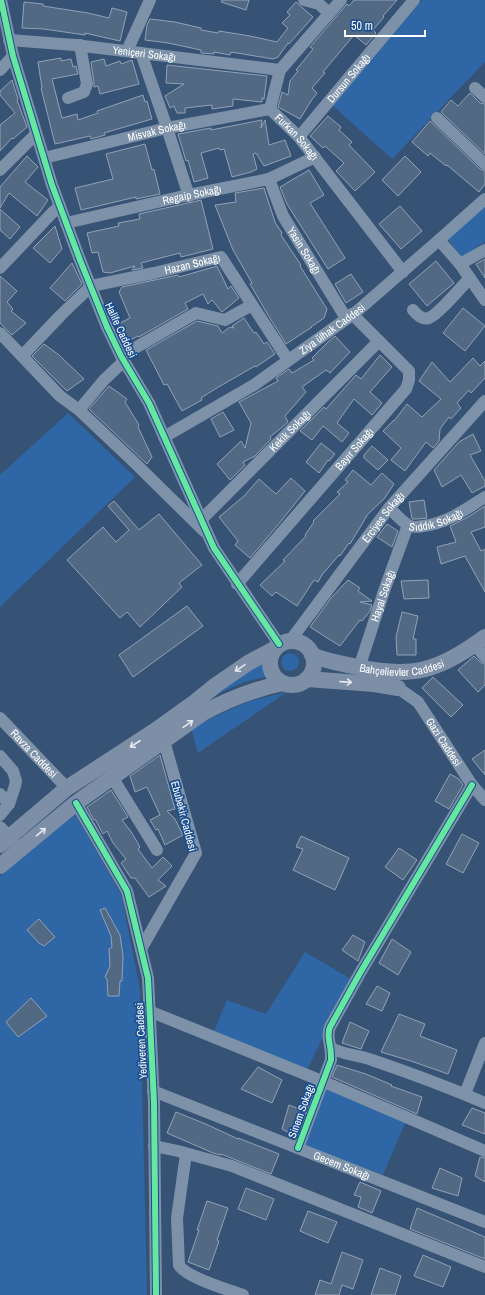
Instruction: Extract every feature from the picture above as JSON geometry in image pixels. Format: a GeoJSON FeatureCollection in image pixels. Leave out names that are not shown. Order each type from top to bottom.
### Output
{"type":"FeatureCollection","features":[{"type":"Feature","properties":{"kind":"main road"},"geometry":{"type":"LineString","coordinates":[[7,840],[76,803],[112,777],[216,685],[248,663],[281,645],[299,642],[306,646],[312,655],[314,665],[312,672],[307,679],[294,685],[283,683],[274,676],[270,669],[269,662],[271,656],[281,645]]}},
{"type":"Feature","properties":{"kind":"main road","name":"Bahçelievler Caddesi"},"geometry":{"type":"LineString","coordinates":[[312,655],[325,660],[359,668],[405,673],[421,671],[482,646]]}},
{"type":"Feature","properties":{"kind":"main road"},"geometry":{"type":"LineString","coordinates":[[359,668],[398,688]]}},
{"type":"Feature","properties":{"kind":"main road","name":"Bahçelievler Caddesi"},"geometry":{"type":"LineString","coordinates":[[307,679],[374,684],[398,688]]}},
{"type":"Feature","properties":{"kind":"main road"},"geometry":{"type":"LineString","coordinates":[[0,866],[7,840],[68,788],[222,703],[262,688],[283,683]]}},
{"type":"Feature","properties":{"kind":"main road"},"geometry":{"type":"LineString","coordinates":[[68,788],[76,803]]}},
{"type":"Feature","properties":{"kind":"street","name":"Halife Caddesi"},"geometry":{"type":"LineString","coordinates":[[1,0],[13,56],[36,134],[66,223],[107,327],[148,403],[218,556],[281,645]]}},
{"type":"Feature","properties":{"kind":"street"},"geometry":{"type":"LineString","coordinates":[[127,51],[150,0]]}},
{"type":"Feature","properties":{"kind":"street"},"geometry":{"type":"LineString","coordinates":[[304,0],[319,4],[330,12]]}},
{"type":"Feature","properties":{"kind":"street","name":"Furkan Sokağı"},"geometry":{"type":"LineString","coordinates":[[341,0],[280,70],[270,109],[299,138],[314,156],[403,272]]}},
{"type":"Feature","properties":{"kind":"street","name":"Dursun Sokağı"},"geometry":{"type":"LineString","coordinates":[[299,138],[414,0]]}},
{"type":"Feature","properties":{"kind":"street","name":"Yeniçeri Sokağı"},"geometry":{"type":"LineString","coordinates":[[9,40],[80,45],[280,70]]}},
{"type":"Feature","properties":{"kind":"street"},"geometry":{"type":"LineString","coordinates":[[68,98],[84,92],[87,84],[80,45]]}},
{"type":"Feature","properties":{"kind":"street"},"geometry":{"type":"LineString","coordinates":[[141,53],[189,196]]}},
{"type":"Feature","properties":{"kind":"street"},"geometry":{"type":"LineString","coordinates":[[0,70],[13,56]]}},
{"type":"Feature","properties":{"kind":"street"},"geometry":{"type":"LineString","coordinates":[[475,88],[485,97]]}},
{"type":"Feature","properties":{"kind":"street","name":"Misvak Sokağı"},"geometry":{"type":"LineString","coordinates":[[44,158],[167,128],[270,109]]}},
{"type":"Feature","properties":{"kind":"street"},"geometry":{"type":"LineString","coordinates":[[437,118],[485,164]]}},
{"type":"Feature","properties":{"kind":"street"},"geometry":{"type":"LineString","coordinates":[[0,170],[36,134]]}},
{"type":"Feature","properties":{"kind":"street","name":"Regaip Sokağı"},"geometry":{"type":"LineString","coordinates":[[66,223],[269,179],[314,156]]}},
{"type":"Feature","properties":{"kind":"street","name":"Yasin Sokağı"},"geometry":{"type":"LineString","coordinates":[[269,179],[283,216],[349,316]]}},
{"type":"Feature","properties":{"kind":"street","name":"Ziya ülhak Caddesi"},"geometry":{"type":"LineString","coordinates":[[164,437],[254,385],[349,316],[403,272],[485,199]]}},
{"type":"Feature","properties":{"kind":"street"},"geometry":{"type":"LineString","coordinates":[[0,268],[60,206]]}},
{"type":"Feature","properties":{"kind":"street"},"geometry":{"type":"LineString","coordinates":[[440,240],[460,264],[485,300]]}},
{"type":"Feature","properties":{"kind":"street"},"geometry":{"type":"LineString","coordinates":[[460,264],[485,250]]}},
{"type":"Feature","properties":{"kind":"street","name":"Hazan Sokağı"},"geometry":{"type":"LineString","coordinates":[[91,286],[222,257],[288,360]]}},
{"type":"Feature","properties":{"kind":"street"},"geometry":{"type":"LineString","coordinates":[[413,310],[422,317],[432,317],[470,278]]}},
{"type":"Feature","properties":{"kind":"street"},"geometry":{"type":"LineString","coordinates":[[22,356],[91,286]]}},
{"type":"Feature","properties":{"kind":"street"},"geometry":{"type":"LineString","coordinates":[[79,410],[123,358],[196,313],[225,320],[252,305]]}},
{"type":"Feature","properties":{"kind":"street","name":"Bayır Sokağı"},"geometry":{"type":"LineString","coordinates":[[237,584],[406,389],[409,380],[409,371],[379,341],[349,316]]}},
{"type":"Feature","properties":{"kind":"street"},"geometry":{"type":"LineString","coordinates":[[0,333],[60,396],[79,410],[136,463],[208,536]]}},
{"type":"Feature","properties":{"kind":"street","name":"Kekik Sokağı"},"geometry":{"type":"LineString","coordinates":[[201,520],[379,341]]}},
{"type":"Feature","properties":{"kind":"street","name":"Erciyes Sokağı"},"geometry":{"type":"LineString","coordinates":[[281,645],[389,508],[485,401]]}},
{"type":"Feature","properties":{"kind":"street","name":"Sıddık Sokağı"},"geometry":{"type":"LineString","coordinates":[[389,508],[408,525],[415,527],[431,525],[456,516],[485,497]]}},
{"type":"Feature","properties":{"kind":"street","name":"Hayal Sokağı"},"geometry":{"type":"LineString","coordinates":[[359,668],[384,591],[408,525]]}},
{"type":"Feature","properties":{"kind":"street","name":"Gazi Caddesi"},"geometry":{"type":"LineString","coordinates":[[398,688],[418,702],[472,785],[485,800]]}},
{"type":"Feature","properties":{"kind":"street","name":"Ravza Caddesi"},"geometry":{"type":"LineString","coordinates":[[0,718],[68,788]]}},
{"type":"Feature","properties":{"kind":"street","name":"Ebubekir Caddesi"},"geometry":{"type":"LineString","coordinates":[[141,949],[196,853],[160,736]]}},
{"type":"Feature","properties":{"kind":"street"},"geometry":{"type":"LineString","coordinates":[[0,756],[14,771],[15,776],[15,786],[9,804],[0,815]]}},
{"type":"Feature","properties":{"kind":"street"},"geometry":{"type":"LineString","coordinates":[[112,777],[157,850]]}},
{"type":"Feature","properties":{"kind":"street","name":"Sinem Sokağı"},"geometry":{"type":"LineString","coordinates":[[298,1148],[331,1060],[331,1048],[328,1038],[328,1031],[360,973],[472,785]]}},
{"type":"Feature","properties":{"kind":"street"},"geometry":{"type":"LineString","coordinates":[[0,794],[9,804]]}},
{"type":"Feature","properties":{"kind":"street","name":"Yediveren Caddesi"},"geometry":{"type":"LineString","coordinates":[[76,803],[127,891],[148,978],[153,1091],[156,1295]]}},
{"type":"Feature","properties":{"kind":"street"},"geometry":{"type":"LineString","coordinates":[[149,1011],[322,1081],[485,1151]]}},
{"type":"Feature","properties":{"kind":"street"},"geometry":{"type":"LineString","coordinates":[[465,1094],[485,1043]]}},
{"type":"Feature","properties":{"kind":"street"},"geometry":{"type":"LineString","coordinates":[[331,1048],[370,1060],[465,1094],[485,1103]]}},
{"type":"Feature","properties":{"kind":"street","name":"Gecem Sokağı"},"geometry":{"type":"LineString","coordinates":[[153,1091],[485,1222]]}},
{"type":"Feature","properties":{"kind":"street"},"geometry":{"type":"LineString","coordinates":[[154,1146],[232,1166],[485,1267]]}},
{"type":"Feature","properties":{"kind":"street"},"geometry":{"type":"LineString","coordinates":[[186,1154],[177,1218],[179,1265],[182,1270],[205,1281],[243,1295]]}},
{"type":"Feature","properties":{"kind":"shaded area"},"geometry":{"type":"Polygon","coordinates":[[[422,0],[485,0],[485,62],[392,159],[332,105],[422,0]]]}},
{"type":"Feature","properties":{"kind":"shaded area"},"geometry":{"type":"Polygon","coordinates":[[[485,205],[485,242],[461,257],[448,239],[485,205]]]}},
{"type":"Feature","properties":{"kind":"shaded area"},"geometry":{"type":"Polygon","coordinates":[[[68,413],[135,477],[0,607],[0,475],[68,413]]]}},
{"type":"Feature","properties":{"kind":"shaded area"},"geometry":{"type":"Polygon","coordinates":[[[290,653],[296,656],[299,662],[296,668],[290,671],[284,668],[281,662],[284,656],[290,653]]]}},
{"type":"Feature","properties":{"kind":"shaded area"},"geometry":{"type":"Polygon","coordinates":[[[264,658],[269,676],[244,682],[209,698],[264,658]]]}},
{"type":"Feature","properties":{"kind":"shaded area"},"geometry":{"type":"Polygon","coordinates":[[[287,692],[198,753],[191,728],[250,701],[287,692]]]}},
{"type":"Feature","properties":{"kind":"shaded area"},"geometry":{"type":"Polygon","coordinates":[[[75,814],[121,894],[140,989],[147,1295],[0,1295],[0,876],[75,814]]]}},
{"type":"Feature","properties":{"kind":"shaded area"},"geometry":{"type":"Polygon","coordinates":[[[305,952],[351,979],[307,1070],[214,1031],[227,1000],[266,1014],[305,952]]]}},
{"type":"Feature","properties":{"kind":"shaded area"},"geometry":{"type":"Polygon","coordinates":[[[326,1085],[406,1121],[383,1175],[302,1144],[326,1085]]]}},
{"type":"Feature","properties":{"kind":"building"},"geometry":{"type":"Polygon","coordinates":[[[222,0],[249,0],[246,10],[221,2],[222,0]]]}},
{"type":"Feature","properties":{"kind":"building"},"geometry":{"type":"Polygon","coordinates":[[[354,0],[397,0],[373,30],[376,33],[366,45],[354,35],[323,72],[325,73],[312,88],[317,93],[300,119],[278,107],[282,92],[288,95],[290,81],[298,71],[296,70],[313,49],[310,47],[347,4],[349,6],[354,0]]]}},
{"type":"Feature","properties":{"kind":"building"},"geometry":{"type":"Polygon","coordinates":[[[24,2],[43,4],[43,6],[109,18],[112,8],[127,12],[120,41],[85,33],[85,35],[44,29],[22,28],[24,2]]]}},
{"type":"Feature","properties":{"kind":"building"},"geometry":{"type":"Polygon","coordinates":[[[296,2],[313,17],[289,44],[288,43],[278,57],[273,59],[231,52],[230,55],[214,52],[214,54],[201,53],[201,50],[145,40],[147,25],[150,19],[175,22],[201,28],[201,30],[218,33],[219,31],[277,42],[288,28],[282,23],[290,15],[287,12],[296,2]]]}},
{"type":"Feature","properties":{"kind":"building"},"geometry":{"type":"Polygon","coordinates":[[[61,58],[61,61],[71,59],[73,67],[76,66],[78,74],[52,79],[62,118],[77,114],[78,120],[98,113],[97,111],[143,95],[145,102],[147,101],[152,119],[104,133],[105,135],[91,139],[90,136],[55,144],[41,88],[38,62],[61,58]]]}},
{"type":"Feature","properties":{"kind":"building"},"geometry":{"type":"Polygon","coordinates":[[[104,59],[106,66],[120,61],[121,64],[132,60],[139,84],[100,94],[98,86],[94,87],[91,62],[104,59]]]}},
{"type":"Feature","properties":{"kind":"building"},"geometry":{"type":"Polygon","coordinates":[[[167,65],[267,76],[264,99],[262,98],[262,102],[233,99],[233,106],[212,109],[212,105],[185,108],[185,113],[177,113],[174,106],[170,108],[165,96],[184,84],[166,83],[167,65]]]}},
{"type":"Feature","properties":{"kind":"building"},"geometry":{"type":"Polygon","coordinates":[[[12,80],[18,99],[17,100],[27,127],[13,139],[12,138],[0,151],[0,125],[15,113],[0,95],[0,91],[12,80]]]}},
{"type":"Feature","properties":{"kind":"building"},"geometry":{"type":"Polygon","coordinates":[[[470,93],[480,103],[485,104],[485,154],[441,112],[451,100],[458,106],[470,93]]]}},
{"type":"Feature","properties":{"kind":"building"},"geometry":{"type":"Polygon","coordinates":[[[328,116],[341,127],[339,130],[352,142],[349,145],[375,172],[355,191],[336,171],[344,163],[325,146],[323,148],[310,136],[328,116]]]}},
{"type":"Feature","properties":{"kind":"building"},"geometry":{"type":"Polygon","coordinates":[[[262,120],[261,128],[265,120],[269,145],[285,140],[291,156],[264,166],[256,153],[253,154],[257,169],[232,177],[224,149],[220,150],[219,148],[201,153],[208,178],[194,182],[188,160],[186,161],[178,134],[211,128],[211,130],[262,120]]]}},
{"type":"Feature","properties":{"kind":"building"},"geometry":{"type":"Polygon","coordinates":[[[430,121],[480,169],[485,171],[485,184],[479,192],[447,165],[446,166],[430,153],[428,156],[412,142],[430,121]]]}},
{"type":"Feature","properties":{"kind":"building"},"geometry":{"type":"Polygon","coordinates":[[[145,144],[152,170],[154,169],[160,194],[136,199],[136,197],[81,210],[75,188],[113,179],[106,154],[145,144]]]}},
{"type":"Feature","properties":{"kind":"building"},"geometry":{"type":"Polygon","coordinates":[[[27,156],[38,167],[25,182],[48,200],[37,216],[9,193],[0,208],[0,187],[27,156]]]}},
{"type":"Feature","properties":{"kind":"building"},"geometry":{"type":"Polygon","coordinates":[[[405,156],[421,172],[398,196],[382,180],[405,156]]]}},
{"type":"Feature","properties":{"kind":"building"},"geometry":{"type":"Polygon","coordinates":[[[309,170],[324,195],[310,203],[345,258],[328,269],[287,204],[280,187],[309,170]]]}},
{"type":"Feature","properties":{"kind":"building"},"geometry":{"type":"Polygon","coordinates":[[[264,188],[275,222],[282,233],[281,235],[327,309],[324,318],[286,344],[250,284],[252,283],[233,250],[215,205],[236,202],[235,193],[264,188]]]}},
{"type":"Feature","properties":{"kind":"building"},"geometry":{"type":"Polygon","coordinates":[[[201,200],[213,249],[181,257],[180,253],[141,263],[143,268],[132,270],[135,266],[110,273],[103,272],[98,252],[92,253],[87,233],[119,226],[118,223],[140,219],[139,214],[201,200]]]}},
{"type":"Feature","properties":{"kind":"building"},"geometry":{"type":"Polygon","coordinates":[[[400,206],[422,231],[401,249],[379,224],[400,206]]]}},
{"type":"Feature","properties":{"kind":"building"},"geometry":{"type":"Polygon","coordinates":[[[0,209],[20,227],[10,239],[0,230],[0,209]]]}},
{"type":"Feature","properties":{"kind":"building"},"geometry":{"type":"Polygon","coordinates":[[[55,226],[62,249],[50,263],[33,248],[55,226]]]}},
{"type":"Feature","properties":{"kind":"building"},"geometry":{"type":"Polygon","coordinates":[[[485,259],[485,278],[476,264],[485,259]]]}},
{"type":"Feature","properties":{"kind":"building"},"geometry":{"type":"Polygon","coordinates":[[[436,261],[454,283],[427,306],[409,284],[436,261]]]}},
{"type":"Feature","properties":{"kind":"building"},"geometry":{"type":"Polygon","coordinates":[[[72,263],[82,284],[65,301],[50,288],[72,263]]]}},
{"type":"Feature","properties":{"kind":"building"},"geometry":{"type":"Polygon","coordinates":[[[217,266],[228,289],[231,286],[239,298],[222,312],[212,300],[208,304],[203,294],[185,303],[188,309],[139,337],[138,336],[128,341],[118,324],[130,318],[119,292],[122,287],[178,275],[179,277],[217,266]]]}},
{"type":"Feature","properties":{"kind":"building"},"geometry":{"type":"Polygon","coordinates":[[[351,274],[363,292],[346,303],[335,284],[351,274]]]}},
{"type":"Feature","properties":{"kind":"building"},"geometry":{"type":"Polygon","coordinates":[[[0,276],[17,291],[7,302],[13,309],[11,311],[26,323],[12,335],[0,323],[0,276]]]}},
{"type":"Feature","properties":{"kind":"building"},"geometry":{"type":"Polygon","coordinates":[[[463,308],[485,326],[465,351],[443,333],[463,308]]]}},
{"type":"Feature","properties":{"kind":"building"},"geometry":{"type":"Polygon","coordinates":[[[244,318],[254,333],[256,332],[264,344],[267,342],[275,354],[256,367],[255,366],[215,389],[201,398],[202,400],[182,411],[167,384],[164,385],[146,350],[197,321],[218,326],[222,333],[230,327],[234,328],[232,326],[244,318]]]}},
{"type":"Feature","properties":{"kind":"building"},"geometry":{"type":"Polygon","coordinates":[[[335,336],[350,352],[330,373],[326,370],[302,387],[306,392],[285,416],[288,422],[270,437],[271,439],[255,456],[243,462],[245,465],[230,480],[217,464],[241,441],[245,448],[251,423],[239,402],[278,381],[276,378],[289,369],[292,373],[314,360],[312,358],[335,336]]]}},
{"type":"Feature","properties":{"kind":"building"},"geometry":{"type":"Polygon","coordinates":[[[44,344],[59,355],[84,379],[67,391],[32,356],[44,344]]]}},
{"type":"Feature","properties":{"kind":"building"},"geometry":{"type":"Polygon","coordinates":[[[380,355],[392,367],[370,392],[382,403],[372,415],[354,399],[337,423],[349,433],[342,442],[323,426],[312,440],[300,431],[324,407],[326,409],[356,375],[361,379],[380,355]]]}},
{"type":"Feature","properties":{"kind":"building"},"geometry":{"type":"Polygon","coordinates":[[[473,358],[480,366],[485,361],[485,378],[471,393],[469,390],[457,403],[461,408],[451,419],[449,417],[440,429],[439,441],[433,448],[426,442],[405,471],[391,460],[401,448],[383,431],[394,421],[407,404],[422,417],[441,399],[419,381],[432,362],[450,382],[473,358]]]}},
{"type":"Feature","properties":{"kind":"building"},"geometry":{"type":"Polygon","coordinates":[[[109,386],[127,399],[125,402],[139,425],[138,427],[152,457],[147,464],[89,409],[109,386]]]}},
{"type":"Feature","properties":{"kind":"building"},"geometry":{"type":"Polygon","coordinates":[[[223,412],[234,430],[220,437],[211,419],[223,412]]]}},
{"type":"Feature","properties":{"kind":"building"},"geometry":{"type":"Polygon","coordinates":[[[473,434],[481,451],[470,455],[485,481],[485,486],[472,493],[461,475],[442,487],[434,470],[459,442],[473,434]]]}},
{"type":"Feature","properties":{"kind":"building"},"geometry":{"type":"Polygon","coordinates":[[[321,443],[335,454],[329,461],[328,460],[319,473],[306,462],[321,443]]]}},
{"type":"Feature","properties":{"kind":"building"},"geometry":{"type":"Polygon","coordinates":[[[372,446],[388,460],[378,470],[364,458],[364,455],[372,446]]]}},
{"type":"Feature","properties":{"kind":"building"},"geometry":{"type":"Polygon","coordinates":[[[353,470],[371,485],[382,473],[394,484],[384,499],[368,514],[350,544],[349,543],[340,556],[339,555],[322,575],[318,582],[314,580],[297,606],[276,592],[272,596],[260,585],[285,561],[283,560],[306,536],[305,535],[314,522],[313,521],[340,494],[337,492],[348,482],[345,480],[353,470]]]}},
{"type":"Feature","properties":{"kind":"building"},"geometry":{"type":"Polygon","coordinates":[[[291,478],[305,491],[250,558],[235,545],[238,541],[219,517],[244,496],[259,479],[276,494],[291,478]]]}},
{"type":"Feature","properties":{"kind":"building"},"geometry":{"type":"Polygon","coordinates":[[[424,500],[427,518],[412,519],[409,502],[424,500]]]}},
{"type":"Feature","properties":{"kind":"building"},"geometry":{"type":"Polygon","coordinates":[[[114,501],[139,530],[159,514],[202,565],[179,583],[182,587],[140,627],[127,612],[120,618],[67,560],[103,527],[116,542],[129,530],[108,506],[114,501]]]}},
{"type":"Feature","properties":{"kind":"building"},"geometry":{"type":"Polygon","coordinates":[[[485,506],[485,527],[471,532],[481,551],[485,549],[485,592],[465,556],[441,564],[437,547],[456,542],[450,526],[485,506]]]}},
{"type":"Feature","properties":{"kind":"building"},"geometry":{"type":"Polygon","coordinates":[[[387,524],[398,531],[392,547],[377,537],[387,524]]]}},
{"type":"Feature","properties":{"kind":"building"},"geometry":{"type":"Polygon","coordinates":[[[348,580],[360,588],[358,591],[372,601],[360,602],[372,605],[370,611],[362,621],[360,620],[340,646],[310,627],[331,598],[348,580]]]}},
{"type":"Feature","properties":{"kind":"building"},"geometry":{"type":"Polygon","coordinates":[[[428,580],[429,598],[404,599],[401,581],[428,580]]]}},
{"type":"Feature","properties":{"kind":"building"},"geometry":{"type":"Polygon","coordinates":[[[187,606],[203,626],[133,677],[119,655],[187,606]]]}},
{"type":"Feature","properties":{"kind":"building"},"geometry":{"type":"Polygon","coordinates":[[[402,612],[418,616],[413,639],[416,639],[416,655],[397,655],[396,637],[402,612]]]}},
{"type":"Feature","properties":{"kind":"building"},"geometry":{"type":"Polygon","coordinates":[[[474,656],[480,662],[485,664],[485,685],[478,692],[458,670],[474,656]]]}},
{"type":"Feature","properties":{"kind":"building"},"geometry":{"type":"Polygon","coordinates":[[[433,677],[463,705],[451,717],[422,688],[433,677]]]}},
{"type":"Feature","properties":{"kind":"building"},"geometry":{"type":"Polygon","coordinates":[[[485,750],[485,775],[472,759],[485,750]]]}},
{"type":"Feature","properties":{"kind":"building"},"geometry":{"type":"Polygon","coordinates":[[[160,755],[175,809],[167,811],[175,819],[183,835],[165,845],[158,829],[156,830],[150,820],[160,815],[147,787],[135,792],[130,776],[160,755]]]}},
{"type":"Feature","properties":{"kind":"building"},"geometry":{"type":"Polygon","coordinates":[[[450,774],[459,779],[463,785],[449,809],[435,801],[450,774]]]}},
{"type":"Feature","properties":{"kind":"building"},"geometry":{"type":"Polygon","coordinates":[[[111,790],[128,817],[122,820],[140,847],[138,849],[152,868],[163,857],[172,866],[158,880],[166,886],[149,897],[135,878],[131,878],[121,863],[126,859],[113,843],[107,831],[103,834],[87,807],[111,790]]]}},
{"type":"Feature","properties":{"kind":"building"},"geometry":{"type":"Polygon","coordinates":[[[462,834],[479,843],[463,873],[446,864],[462,834]]]}},
{"type":"Feature","properties":{"kind":"building"},"geometry":{"type":"Polygon","coordinates":[[[301,836],[349,858],[335,890],[293,870],[303,849],[296,847],[301,836]]]}},
{"type":"Feature","properties":{"kind":"building"},"geometry":{"type":"Polygon","coordinates":[[[399,848],[417,860],[403,880],[385,867],[399,848]]]}},
{"type":"Feature","properties":{"kind":"building"},"geometry":{"type":"Polygon","coordinates":[[[105,908],[120,935],[123,956],[122,981],[120,981],[119,996],[108,996],[107,979],[105,977],[110,966],[109,949],[112,947],[111,936],[100,910],[105,908]]]}},
{"type":"Feature","properties":{"kind":"building"},"geometry":{"type":"Polygon","coordinates":[[[39,919],[55,937],[44,946],[39,943],[27,930],[39,919]]]}},
{"type":"Feature","properties":{"kind":"building"},"geometry":{"type":"Polygon","coordinates":[[[353,935],[365,942],[358,961],[342,950],[353,935]]]}},
{"type":"Feature","properties":{"kind":"building"},"geometry":{"type":"Polygon","coordinates":[[[392,939],[411,952],[398,975],[379,963],[392,939]]]}},
{"type":"Feature","properties":{"kind":"building"},"geometry":{"type":"Polygon","coordinates":[[[377,986],[390,993],[382,1011],[366,1004],[377,986]]]}},
{"type":"Feature","properties":{"kind":"building"},"geometry":{"type":"Polygon","coordinates":[[[31,998],[47,1016],[18,1037],[6,1022],[31,998]]]}},
{"type":"Feature","properties":{"kind":"building"},"geometry":{"type":"Polygon","coordinates":[[[399,1014],[425,1024],[420,1036],[457,1050],[448,1074],[381,1052],[399,1014]]]}},
{"type":"Feature","properties":{"kind":"building"},"geometry":{"type":"Polygon","coordinates":[[[350,1022],[369,1031],[361,1049],[342,1043],[350,1022]]]}},
{"type":"Feature","properties":{"kind":"building"},"geometry":{"type":"Polygon","coordinates":[[[337,1065],[366,1074],[392,1085],[391,1086],[422,1097],[417,1114],[332,1077],[337,1065]]]}},
{"type":"Feature","properties":{"kind":"building"},"geometry":{"type":"Polygon","coordinates":[[[258,1067],[282,1080],[272,1103],[241,1089],[258,1067]]]}},
{"type":"Feature","properties":{"kind":"building"},"geometry":{"type":"Polygon","coordinates":[[[289,1105],[304,1111],[295,1136],[282,1129],[289,1105]]]}},
{"type":"Feature","properties":{"kind":"building"},"geometry":{"type":"Polygon","coordinates":[[[472,1108],[485,1113],[485,1134],[462,1125],[472,1108]]]}},
{"type":"Feature","properties":{"kind":"building"},"geometry":{"type":"Polygon","coordinates":[[[176,1112],[238,1139],[279,1154],[271,1174],[221,1154],[213,1153],[167,1133],[176,1112]]]}},
{"type":"Feature","properties":{"kind":"building"},"geometry":{"type":"Polygon","coordinates":[[[480,1157],[485,1158],[485,1182],[475,1176],[480,1157]]]}},
{"type":"Feature","properties":{"kind":"building"},"geometry":{"type":"Polygon","coordinates":[[[440,1168],[462,1178],[458,1196],[432,1188],[440,1168]]]}},
{"type":"Feature","properties":{"kind":"building"},"geometry":{"type":"Polygon","coordinates":[[[360,1182],[381,1191],[372,1213],[358,1207],[361,1197],[354,1195],[360,1182]]]}},
{"type":"Feature","properties":{"kind":"building"},"geometry":{"type":"Polygon","coordinates":[[[246,1188],[274,1199],[266,1220],[238,1209],[246,1188]]]}},
{"type":"Feature","properties":{"kind":"building"},"geometry":{"type":"Polygon","coordinates":[[[207,1201],[228,1208],[209,1270],[188,1262],[207,1201]]]}},
{"type":"Feature","properties":{"kind":"building"},"geometry":{"type":"Polygon","coordinates":[[[417,1208],[485,1237],[485,1259],[410,1229],[417,1208]]]}},
{"type":"Feature","properties":{"kind":"building"},"geometry":{"type":"Polygon","coordinates":[[[308,1211],[337,1222],[328,1243],[300,1231],[308,1211]]]}},
{"type":"Feature","properties":{"kind":"building"},"geometry":{"type":"Polygon","coordinates":[[[342,1252],[363,1260],[353,1289],[342,1285],[339,1295],[315,1295],[320,1280],[331,1284],[342,1252]]]}},
{"type":"Feature","properties":{"kind":"building"},"geometry":{"type":"Polygon","coordinates":[[[423,1255],[451,1267],[443,1287],[414,1276],[423,1255]]]}},
{"type":"Feature","properties":{"kind":"building"},"geometry":{"type":"Polygon","coordinates":[[[380,1268],[401,1276],[395,1295],[371,1295],[380,1268]]]}},
{"type":"Feature","properties":{"kind":"cycle path"},"geometry":{"type":"LineString","coordinates":[[1,0],[13,56],[52,185],[107,327],[121,356],[149,403],[214,548],[279,644]]}},
{"type":"Feature","properties":{"kind":"cycle path"},"geometry":{"type":"LineString","coordinates":[[298,1148],[331,1060],[328,1034],[330,1027],[360,973],[472,785]]}},
{"type":"Feature","properties":{"kind":"cycle path"},"geometry":{"type":"LineString","coordinates":[[76,803],[127,891],[148,978],[154,1103],[156,1295]]}}]}
